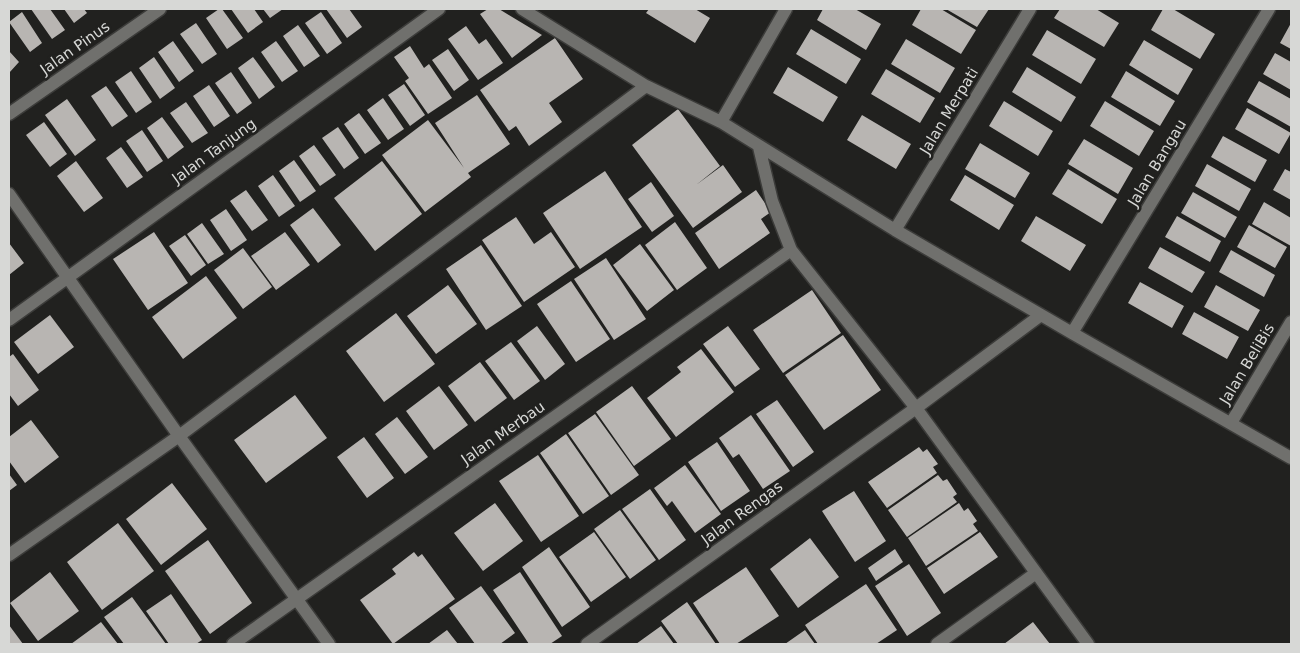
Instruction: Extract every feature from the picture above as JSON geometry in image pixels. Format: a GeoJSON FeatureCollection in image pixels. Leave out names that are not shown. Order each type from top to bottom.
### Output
{"type":"FeatureCollection","features":[{"type":"Feature","properties":{"kind":"street","name":"Jalan Pinus"},"geometry":{"type":"LineString","coordinates":[[9,114],[160,9]]}},
{"type":"Feature","properties":{"kind":"street","name":"Jalan Tanjung"},"geometry":{"type":"LineString","coordinates":[[9,320],[439,9]]}},
{"type":"Feature","properties":{"kind":"street"},"geometry":{"type":"LineString","coordinates":[[522,9],[646,86],[721,122],[895,230],[1291,458]]}},
{"type":"Feature","properties":{"kind":"street"},"geometry":{"type":"LineString","coordinates":[[721,122],[786,9]]}},
{"type":"Feature","properties":{"kind":"street","name":"Jalan Merpati"},"geometry":{"type":"LineString","coordinates":[[895,230],[1030,9]]}},
{"type":"Feature","properties":{"kind":"street","name":"Jalan Bangau"},"geometry":{"type":"LineString","coordinates":[[1072,333],[1269,9]]}},
{"type":"Feature","properties":{"kind":"street"},"geometry":{"type":"LineString","coordinates":[[9,556],[179,436],[646,86]]}},
{"type":"Feature","properties":{"kind":"street"},"geometry":{"type":"LineString","coordinates":[[759,147],[772,201],[791,250],[916,408],[1088,644]]}},
{"type":"Feature","properties":{"kind":"street"},"geometry":{"type":"LineString","coordinates":[[9,194],[328,644]]}},
{"type":"Feature","properties":{"kind":"street","name":"Jalan Merbau"},"geometry":{"type":"LineString","coordinates":[[233,644],[791,250]]}},
{"type":"Feature","properties":{"kind":"street","name":"Jalan Rengas"},"geometry":{"type":"LineString","coordinates":[[587,644],[916,408],[1041,315]]}},
{"type":"Feature","properties":{"kind":"street","name":"Jalan BeliBis"},"geometry":{"type":"LineString","coordinates":[[1232,423],[1291,322]]}},
{"type":"Feature","properties":{"kind":"street"},"geometry":{"type":"LineString","coordinates":[[937,644],[1036,573]]}},
{"type":"Feature","properties":{"kind":"building"},"geometry":{"type":"Polygon","coordinates":[[[31,9],[50,9],[65,30],[52,39],[31,9]]]}},
{"type":"Feature","properties":{"kind":"building"},"geometry":{"type":"Polygon","coordinates":[[[64,9],[84,9],[87,13],[74,23],[64,9]]]}},
{"type":"Feature","properties":{"kind":"building"},"geometry":{"type":"Polygon","coordinates":[[[222,9],[243,38],[227,49],[206,18],[222,9]]]}},
{"type":"Feature","properties":{"kind":"building"},"geometry":{"type":"Polygon","coordinates":[[[231,9],[254,9],[263,22],[248,33],[231,9]]]}},
{"type":"Feature","properties":{"kind":"building"},"geometry":{"type":"Polygon","coordinates":[[[263,9],[283,9],[270,18],[263,9]]]}},
{"type":"Feature","properties":{"kind":"building"},"geometry":{"type":"Polygon","coordinates":[[[326,9],[349,9],[362,27],[347,38],[326,9]]]}},
{"type":"Feature","properties":{"kind":"building"},"geometry":{"type":"Polygon","coordinates":[[[488,9],[499,9],[542,35],[512,58],[480,14],[488,9]]]}},
{"type":"Feature","properties":{"kind":"building"},"geometry":{"type":"Polygon","coordinates":[[[649,9],[695,9],[710,18],[695,43],[646,13],[649,9]]]}},
{"type":"Feature","properties":{"kind":"building"},"geometry":{"type":"Polygon","coordinates":[[[823,9],[855,9],[881,24],[866,50],[817,20],[823,9]]]}},
{"type":"Feature","properties":{"kind":"building"},"geometry":{"type":"Polygon","coordinates":[[[921,9],[941,9],[976,30],[961,54],[912,25],[921,9]]]}},
{"type":"Feature","properties":{"kind":"building"},"geometry":{"type":"Polygon","coordinates":[[[946,9],[989,9],[977,27],[946,9]]]}},
{"type":"Feature","properties":{"kind":"building"},"geometry":{"type":"Polygon","coordinates":[[[1060,9],[1096,9],[1119,23],[1104,47],[1054,18],[1060,9]]]}},
{"type":"Feature","properties":{"kind":"building"},"geometry":{"type":"Polygon","coordinates":[[[1163,9],[1173,9],[1215,34],[1200,59],[1151,30],[1163,9]]]}},
{"type":"Feature","properties":{"kind":"building"},"geometry":{"type":"Polygon","coordinates":[[[22,12],[42,43],[30,52],[9,22],[22,12]]]}},
{"type":"Feature","properties":{"kind":"building"},"geometry":{"type":"Polygon","coordinates":[[[321,12],[342,43],[327,54],[305,23],[321,12]]]}},
{"type":"Feature","properties":{"kind":"building"},"geometry":{"type":"Polygon","coordinates":[[[196,23],[217,54],[202,64],[180,34],[196,23]]]}},
{"type":"Feature","properties":{"kind":"building"},"geometry":{"type":"Polygon","coordinates":[[[1291,23],[1291,49],[1280,43],[1291,23]]]}},
{"type":"Feature","properties":{"kind":"building"},"geometry":{"type":"Polygon","coordinates":[[[298,25],[320,56],[304,67],[283,36],[298,25]]]}},
{"type":"Feature","properties":{"kind":"building"},"geometry":{"type":"Polygon","coordinates":[[[466,26],[479,44],[486,39],[503,63],[478,80],[448,39],[466,26]]]}},
{"type":"Feature","properties":{"kind":"building"},"geometry":{"type":"Polygon","coordinates":[[[811,29],[861,59],[846,84],[796,54],[811,29]]]}},
{"type":"Feature","properties":{"kind":"building"},"geometry":{"type":"Polygon","coordinates":[[[1047,30],[1096,59],[1081,84],[1032,55],[1047,30]]]}},
{"type":"Feature","properties":{"kind":"building"},"geometry":{"type":"Polygon","coordinates":[[[555,38],[583,79],[549,103],[562,122],[529,146],[516,126],[509,131],[480,90],[555,38]]]}},
{"type":"Feature","properties":{"kind":"building"},"geometry":{"type":"Polygon","coordinates":[[[906,39],[955,68],[940,93],[891,64],[906,39]]]}},
{"type":"Feature","properties":{"kind":"building"},"geometry":{"type":"Polygon","coordinates":[[[1144,40],[1193,69],[1178,95],[1129,65],[1144,40]]]}},
{"type":"Feature","properties":{"kind":"building"},"geometry":{"type":"Polygon","coordinates":[[[173,41],[194,71],[179,82],[158,52],[173,41]]]}},
{"type":"Feature","properties":{"kind":"building"},"geometry":{"type":"Polygon","coordinates":[[[276,41],[298,71],[282,82],[261,52],[276,41]]]}},
{"type":"Feature","properties":{"kind":"building"},"geometry":{"type":"Polygon","coordinates":[[[410,46],[424,68],[429,64],[452,98],[428,114],[405,81],[409,78],[394,57],[410,46]]]}},
{"type":"Feature","properties":{"kind":"building"},"geometry":{"type":"Polygon","coordinates":[[[448,49],[469,80],[454,91],[432,60],[448,49]]]}},
{"type":"Feature","properties":{"kind":"building"},"geometry":{"type":"Polygon","coordinates":[[[9,51],[19,62],[9,73],[9,51]]]}},
{"type":"Feature","properties":{"kind":"building"},"geometry":{"type":"Polygon","coordinates":[[[1275,53],[1291,62],[1291,90],[1263,74],[1275,53]]]}},
{"type":"Feature","properties":{"kind":"building"},"geometry":{"type":"Polygon","coordinates":[[[154,57],[175,88],[160,99],[139,68],[154,57]]]}},
{"type":"Feature","properties":{"kind":"building"},"geometry":{"type":"Polygon","coordinates":[[[253,57],[275,87],[259,99],[238,68],[253,57]]]}},
{"type":"Feature","properties":{"kind":"building"},"geometry":{"type":"Polygon","coordinates":[[[788,67],[838,97],[823,122],[773,93],[788,67]]]}},
{"type":"Feature","properties":{"kind":"building"},"geometry":{"type":"Polygon","coordinates":[[[1027,67],[1076,97],[1061,122],[1012,92],[1027,67]]]}},
{"type":"Feature","properties":{"kind":"building"},"geometry":{"type":"Polygon","coordinates":[[[886,69],[935,98],[920,123],[871,94],[886,69]]]}},
{"type":"Feature","properties":{"kind":"building"},"geometry":{"type":"Polygon","coordinates":[[[131,71],[152,102],[136,113],[115,82],[131,71]]]}},
{"type":"Feature","properties":{"kind":"building"},"geometry":{"type":"Polygon","coordinates":[[[1126,71],[1175,101],[1160,126],[1111,97],[1126,71]]]}},
{"type":"Feature","properties":{"kind":"building"},"geometry":{"type":"Polygon","coordinates":[[[231,72],[252,103],[237,114],[215,83],[231,72]]]}},
{"type":"Feature","properties":{"kind":"building"},"geometry":{"type":"Polygon","coordinates":[[[1259,81],[1291,99],[1291,127],[1247,102],[1259,81]]]}},
{"type":"Feature","properties":{"kind":"building"},"geometry":{"type":"Polygon","coordinates":[[[404,84],[425,115],[410,126],[388,95],[404,84]]]}},
{"type":"Feature","properties":{"kind":"building"},"geometry":{"type":"Polygon","coordinates":[[[209,85],[230,116],[214,127],[193,96],[209,85]]]}},
{"type":"Feature","properties":{"kind":"building"},"geometry":{"type":"Polygon","coordinates":[[[106,86],[128,116],[112,127],[91,96],[106,86]]]}},
{"type":"Feature","properties":{"kind":"building"},"geometry":{"type":"Polygon","coordinates":[[[477,95],[510,144],[468,173],[471,177],[425,212],[382,155],[428,120],[464,168],[435,123],[477,95]]]}},
{"type":"Feature","properties":{"kind":"building"},"geometry":{"type":"Polygon","coordinates":[[[383,98],[404,129],[388,140],[367,110],[383,98]]]}},
{"type":"Feature","properties":{"kind":"building"},"geometry":{"type":"Polygon","coordinates":[[[67,99],[96,140],[75,156],[45,115],[67,99]]]}},
{"type":"Feature","properties":{"kind":"building"},"geometry":{"type":"Polygon","coordinates":[[[1004,101],[1053,131],[1038,156],[989,126],[1004,101]]]}},
{"type":"Feature","properties":{"kind":"building"},"geometry":{"type":"Polygon","coordinates":[[[1105,101],[1154,131],[1139,156],[1090,126],[1105,101]]]}},
{"type":"Feature","properties":{"kind":"building"},"geometry":{"type":"Polygon","coordinates":[[[186,102],[208,133],[192,143],[170,113],[186,102]]]}},
{"type":"Feature","properties":{"kind":"building"},"geometry":{"type":"Polygon","coordinates":[[[1247,108],[1291,133],[1279,154],[1235,129],[1247,108]]]}},
{"type":"Feature","properties":{"kind":"building"},"geometry":{"type":"Polygon","coordinates":[[[678,109],[720,166],[696,185],[723,165],[742,192],[693,228],[632,145],[678,109]]]}},
{"type":"Feature","properties":{"kind":"building"},"geometry":{"type":"Polygon","coordinates":[[[359,113],[381,143],[365,154],[344,124],[359,113]]]}},
{"type":"Feature","properties":{"kind":"building"},"geometry":{"type":"Polygon","coordinates":[[[862,115],[911,144],[896,169],[847,140],[862,115]]]}},
{"type":"Feature","properties":{"kind":"building"},"geometry":{"type":"Polygon","coordinates":[[[162,117],[184,147],[168,159],[147,128],[162,117]]]}},
{"type":"Feature","properties":{"kind":"building"},"geometry":{"type":"Polygon","coordinates":[[[44,122],[67,154],[50,167],[26,135],[44,122]]]}},
{"type":"Feature","properties":{"kind":"building"},"geometry":{"type":"Polygon","coordinates":[[[338,127],[359,158],[344,169],[322,138],[338,127]]]}},
{"type":"Feature","properties":{"kind":"building"},"geometry":{"type":"Polygon","coordinates":[[[142,130],[163,161],[147,172],[126,141],[142,130]]]}},
{"type":"Feature","properties":{"kind":"building"},"geometry":{"type":"Polygon","coordinates":[[[1223,136],[1267,160],[1255,182],[1211,157],[1223,136]]]}},
{"type":"Feature","properties":{"kind":"building"},"geometry":{"type":"Polygon","coordinates":[[[1084,139],[1133,168],[1118,194],[1068,164],[1084,139]]]}},
{"type":"Feature","properties":{"kind":"building"},"geometry":{"type":"Polygon","coordinates":[[[980,143],[1030,173],[1015,198],[965,169],[980,143]]]}},
{"type":"Feature","properties":{"kind":"building"},"geometry":{"type":"Polygon","coordinates":[[[314,145],[336,175],[320,186],[299,156],[314,145]]]}},
{"type":"Feature","properties":{"kind":"building"},"geometry":{"type":"Polygon","coordinates":[[[121,147],[143,177],[127,188],[106,158],[121,147]]]}},
{"type":"Feature","properties":{"kind":"building"},"geometry":{"type":"Polygon","coordinates":[[[294,160],[316,191],[300,202],[279,171],[294,160]]]}},
{"type":"Feature","properties":{"kind":"building"},"geometry":{"type":"Polygon","coordinates":[[[76,161],[103,198],[84,212],[57,176],[76,161]]]}},
{"type":"Feature","properties":{"kind":"building"},"geometry":{"type":"Polygon","coordinates":[[[382,161],[422,214],[375,251],[334,198],[382,161]]]}},
{"type":"Feature","properties":{"kind":"building"},"geometry":{"type":"Polygon","coordinates":[[[1207,164],[1251,189],[1239,211],[1195,186],[1207,164]]]}},
{"type":"Feature","properties":{"kind":"building"},"geometry":{"type":"Polygon","coordinates":[[[1068,169],[1117,199],[1102,224],[1052,194],[1068,169]]]}},
{"type":"Feature","properties":{"kind":"building"},"geometry":{"type":"Polygon","coordinates":[[[1285,169],[1291,172],[1291,200],[1273,190],[1285,169]]]}},
{"type":"Feature","properties":{"kind":"building"},"geometry":{"type":"Polygon","coordinates":[[[605,171],[642,227],[580,269],[543,213],[605,171]]]}},
{"type":"Feature","properties":{"kind":"building"},"geometry":{"type":"Polygon","coordinates":[[[273,175],[295,206],[279,217],[258,186],[273,175]]]}},
{"type":"Feature","properties":{"kind":"building"},"geometry":{"type":"Polygon","coordinates":[[[965,175],[1014,205],[999,230],[950,200],[965,175]]]}},
{"type":"Feature","properties":{"kind":"building"},"geometry":{"type":"Polygon","coordinates":[[[651,182],[674,216],[652,232],[628,199],[651,182]]]}},
{"type":"Feature","properties":{"kind":"building"},"geometry":{"type":"Polygon","coordinates":[[[246,190],[268,220],[252,231],[230,201],[246,190]]]}},
{"type":"Feature","properties":{"kind":"building"},"geometry":{"type":"Polygon","coordinates":[[[756,190],[771,212],[761,219],[770,233],[719,269],[695,233],[756,190]]]}},
{"type":"Feature","properties":{"kind":"building"},"geometry":{"type":"Polygon","coordinates":[[[1193,192],[1237,217],[1225,238],[1181,213],[1193,192]]]}},
{"type":"Feature","properties":{"kind":"building"},"geometry":{"type":"Polygon","coordinates":[[[1264,202],[1291,218],[1291,246],[1252,224],[1264,202]]]}},
{"type":"Feature","properties":{"kind":"building"},"geometry":{"type":"Polygon","coordinates":[[[313,208],[341,245],[318,263],[290,225],[313,208]]]}},
{"type":"Feature","properties":{"kind":"building"},"geometry":{"type":"Polygon","coordinates":[[[226,209],[247,240],[231,251],[210,220],[226,209]]]}},
{"type":"Feature","properties":{"kind":"building"},"geometry":{"type":"Polygon","coordinates":[[[1036,216],[1086,245],[1070,271],[1021,241],[1036,216]]]}},
{"type":"Feature","properties":{"kind":"building"},"geometry":{"type":"Polygon","coordinates":[[[1177,216],[1221,241],[1210,262],[1165,237],[1177,216]]]}},
{"type":"Feature","properties":{"kind":"building"},"geometry":{"type":"Polygon","coordinates":[[[516,217],[534,244],[551,232],[575,267],[524,302],[482,240],[516,217]]]}},
{"type":"Feature","properties":{"kind":"building"},"geometry":{"type":"Polygon","coordinates":[[[675,222],[707,268],[677,290],[645,245],[675,222]]]}},
{"type":"Feature","properties":{"kind":"building"},"geometry":{"type":"Polygon","coordinates":[[[202,223],[224,254],[208,264],[187,234],[202,223]]]}},
{"type":"Feature","properties":{"kind":"building"},"geometry":{"type":"Polygon","coordinates":[[[1249,225],[1287,247],[1275,268],[1237,247],[1249,225]]]}},
{"type":"Feature","properties":{"kind":"building"},"geometry":{"type":"Polygon","coordinates":[[[154,232],[188,283],[148,310],[113,259],[154,232]]]}},
{"type":"Feature","properties":{"kind":"building"},"geometry":{"type":"Polygon","coordinates":[[[285,232],[310,265],[276,290],[251,256],[285,232]]]}},
{"type":"Feature","properties":{"kind":"building"},"geometry":{"type":"Polygon","coordinates":[[[185,235],[206,265],[191,276],[169,246],[185,235]]]}},
{"type":"Feature","properties":{"kind":"building"},"geometry":{"type":"Polygon","coordinates":[[[9,243],[24,263],[9,275],[9,243]]]}},
{"type":"Feature","properties":{"kind":"building"},"geometry":{"type":"Polygon","coordinates":[[[640,244],[674,290],[647,311],[613,265],[640,244]]]}},
{"type":"Feature","properties":{"kind":"building"},"geometry":{"type":"Polygon","coordinates":[[[481,245],[522,306],[486,330],[446,269],[481,245]]]}},
{"type":"Feature","properties":{"kind":"building"},"geometry":{"type":"Polygon","coordinates":[[[1160,247],[1205,272],[1192,293],[1148,268],[1160,247]]]}},
{"type":"Feature","properties":{"kind":"building"},"geometry":{"type":"Polygon","coordinates":[[[243,248],[272,287],[243,309],[214,270],[243,248]]]}},
{"type":"Feature","properties":{"kind":"building"},"geometry":{"type":"Polygon","coordinates":[[[1231,250],[1275,275],[1264,297],[1219,272],[1231,250]]]}},
{"type":"Feature","properties":{"kind":"building"},"geometry":{"type":"Polygon","coordinates":[[[606,258],[646,319],[614,340],[574,279],[606,258]]]}},
{"type":"Feature","properties":{"kind":"building"},"geometry":{"type":"Polygon","coordinates":[[[206,276],[237,318],[183,359],[152,317],[206,276]]]}},
{"type":"Feature","properties":{"kind":"building"},"geometry":{"type":"Polygon","coordinates":[[[571,281],[610,339],[576,362],[537,304],[571,281]]]}},
{"type":"Feature","properties":{"kind":"building"},"geometry":{"type":"Polygon","coordinates":[[[1140,282],[1184,306],[1172,328],[1128,303],[1140,282]]]}},
{"type":"Feature","properties":{"kind":"building"},"geometry":{"type":"Polygon","coordinates":[[[448,285],[477,324],[436,354],[407,316],[448,285]]]}},
{"type":"Feature","properties":{"kind":"building"},"geometry":{"type":"Polygon","coordinates":[[[1216,285],[1260,310],[1248,331],[1204,307],[1216,285]]]}},
{"type":"Feature","properties":{"kind":"building"},"geometry":{"type":"Polygon","coordinates":[[[812,290],[841,333],[783,373],[753,330],[812,290]]]}},
{"type":"Feature","properties":{"kind":"building"},"geometry":{"type":"Polygon","coordinates":[[[1194,312],[1239,337],[1227,359],[1182,334],[1194,312]]]}},
{"type":"Feature","properties":{"kind":"building"},"geometry":{"type":"Polygon","coordinates":[[[396,313],[435,364],[384,402],[346,351],[396,313]]]}},
{"type":"Feature","properties":{"kind":"building"},"geometry":{"type":"Polygon","coordinates":[[[50,315],[74,347],[38,374],[14,342],[50,315]]]}},
{"type":"Feature","properties":{"kind":"building"},"geometry":{"type":"Polygon","coordinates":[[[537,326],[565,364],[545,380],[517,341],[537,326]]]}},
{"type":"Feature","properties":{"kind":"building"},"geometry":{"type":"Polygon","coordinates":[[[728,326],[760,369],[735,387],[703,344],[728,326]]]}},
{"type":"Feature","properties":{"kind":"building"},"geometry":{"type":"Polygon","coordinates":[[[843,335],[881,390],[824,430],[785,375],[843,335]]]}},
{"type":"Feature","properties":{"kind":"building"},"geometry":{"type":"Polygon","coordinates":[[[511,342],[540,381],[514,400],[485,361],[511,342]]]}},
{"type":"Feature","properties":{"kind":"building"},"geometry":{"type":"Polygon","coordinates":[[[701,349],[734,392],[676,437],[647,398],[681,372],[677,367],[701,349]]]}},
{"type":"Feature","properties":{"kind":"building"},"geometry":{"type":"Polygon","coordinates":[[[13,354],[39,390],[18,406],[9,394],[9,357],[13,354]]]}},
{"type":"Feature","properties":{"kind":"building"},"geometry":{"type":"Polygon","coordinates":[[[480,362],[507,398],[475,422],[448,386],[480,362]]]}},
{"type":"Feature","properties":{"kind":"building"},"geometry":{"type":"Polygon","coordinates":[[[439,386],[468,425],[434,450],[406,411],[439,386]]]}},
{"type":"Feature","properties":{"kind":"building"},"geometry":{"type":"Polygon","coordinates":[[[632,386],[671,439],[634,466],[596,412],[632,386]]]}},
{"type":"Feature","properties":{"kind":"building"},"geometry":{"type":"Polygon","coordinates":[[[295,395],[327,438],[266,483],[234,440],[295,395]]]}},
{"type":"Feature","properties":{"kind":"building"},"geometry":{"type":"Polygon","coordinates":[[[777,400],[814,452],[793,467],[756,414],[777,400]]]}},
{"type":"Feature","properties":{"kind":"building"},"geometry":{"type":"Polygon","coordinates":[[[595,414],[639,475],[611,495],[568,433],[595,414]]]}},
{"type":"Feature","properties":{"kind":"building"},"geometry":{"type":"Polygon","coordinates":[[[751,415],[790,471],[763,489],[739,454],[733,458],[719,438],[751,415]]]}},
{"type":"Feature","properties":{"kind":"building"},"geometry":{"type":"Polygon","coordinates":[[[397,417],[428,457],[405,474],[375,434],[397,417]]]}},
{"type":"Feature","properties":{"kind":"building"},"geometry":{"type":"Polygon","coordinates":[[[31,420],[59,457],[25,483],[9,461],[9,437],[31,420]]]}},
{"type":"Feature","properties":{"kind":"building"},"geometry":{"type":"Polygon","coordinates":[[[566,434],[609,496],[583,514],[540,453],[566,434]]]}},
{"type":"Feature","properties":{"kind":"building"},"geometry":{"type":"Polygon","coordinates":[[[364,437],[394,478],[367,498],[337,457],[364,437]]]}},
{"type":"Feature","properties":{"kind":"building"},"geometry":{"type":"Polygon","coordinates":[[[717,442],[750,491],[721,511],[688,462],[717,442]]]}},
{"type":"Feature","properties":{"kind":"building"},"geometry":{"type":"Polygon","coordinates":[[[919,447],[923,452],[927,449],[938,464],[933,467],[937,473],[887,508],[868,482],[919,447]]]}},
{"type":"Feature","properties":{"kind":"building"},"geometry":{"type":"Polygon","coordinates":[[[538,455],[579,516],[541,542],[499,481],[538,455]]]}},
{"type":"Feature","properties":{"kind":"building"},"geometry":{"type":"Polygon","coordinates":[[[685,465],[721,514],[695,533],[672,501],[667,506],[654,488],[685,465]]]}},
{"type":"Feature","properties":{"kind":"building"},"geometry":{"type":"Polygon","coordinates":[[[9,474],[17,485],[9,491],[9,474]]]}},
{"type":"Feature","properties":{"kind":"building"},"geometry":{"type":"Polygon","coordinates":[[[938,475],[943,481],[947,479],[957,494],[953,497],[957,502],[907,537],[888,510],[938,475]]]}},
{"type":"Feature","properties":{"kind":"building"},"geometry":{"type":"Polygon","coordinates":[[[172,483],[207,529],[161,565],[126,519],[172,483]]]}},
{"type":"Feature","properties":{"kind":"building"},"geometry":{"type":"Polygon","coordinates":[[[650,489],[686,540],[659,560],[622,509],[650,489]]]}},
{"type":"Feature","properties":{"kind":"building"},"geometry":{"type":"Polygon","coordinates":[[[854,491],[886,541],[855,562],[822,511],[854,491]]]}},
{"type":"Feature","properties":{"kind":"building"},"geometry":{"type":"Polygon","coordinates":[[[495,503],[523,541],[483,571],[454,533],[495,503]]]}},
{"type":"Feature","properties":{"kind":"building"},"geometry":{"type":"Polygon","coordinates":[[[959,503],[964,511],[968,508],[977,521],[973,524],[978,531],[926,566],[908,538],[959,503]]]}},
{"type":"Feature","properties":{"kind":"building"},"geometry":{"type":"Polygon","coordinates":[[[620,510],[656,560],[630,579],[594,529],[620,510]]]}},
{"type":"Feature","properties":{"kind":"building"},"geometry":{"type":"Polygon","coordinates":[[[118,523],[154,571],[102,610],[67,562],[118,523]]]}},
{"type":"Feature","properties":{"kind":"building"},"geometry":{"type":"Polygon","coordinates":[[[594,532],[626,577],[591,602],[559,557],[594,532]]]}},
{"type":"Feature","properties":{"kind":"building"},"geometry":{"type":"Polygon","coordinates":[[[980,532],[998,557],[944,594],[927,568],[980,532]]]}},
{"type":"Feature","properties":{"kind":"building"},"geometry":{"type":"Polygon","coordinates":[[[810,538],[839,577],[798,608],[770,569],[810,538]]]}},
{"type":"Feature","properties":{"kind":"building"},"geometry":{"type":"Polygon","coordinates":[[[208,540],[252,603],[210,634],[165,571],[208,540]]]}},
{"type":"Feature","properties":{"kind":"building"},"geometry":{"type":"Polygon","coordinates":[[[549,547],[590,607],[562,627],[522,567],[549,547]]]}},
{"type":"Feature","properties":{"kind":"building"},"geometry":{"type":"Polygon","coordinates":[[[895,549],[903,562],[876,581],[868,568],[895,549]]]}},
{"type":"Feature","properties":{"kind":"building"},"geometry":{"type":"Polygon","coordinates":[[[414,552],[418,557],[422,554],[455,599],[393,644],[360,600],[396,574],[392,569],[414,552]]]}},
{"type":"Feature","properties":{"kind":"building"},"geometry":{"type":"Polygon","coordinates":[[[909,564],[941,613],[907,636],[875,586],[909,564]]]}},
{"type":"Feature","properties":{"kind":"building"},"geometry":{"type":"Polygon","coordinates":[[[746,567],[779,616],[736,644],[720,644],[693,603],[746,567]]]}},
{"type":"Feature","properties":{"kind":"building"},"geometry":{"type":"Polygon","coordinates":[[[50,572],[79,611],[38,641],[10,603],[50,572]]]}},
{"type":"Feature","properties":{"kind":"building"},"geometry":{"type":"Polygon","coordinates":[[[520,572],[562,636],[550,644],[529,644],[493,590],[520,572]]]}},
{"type":"Feature","properties":{"kind":"building"},"geometry":{"type":"Polygon","coordinates":[[[866,584],[897,630],[876,644],[818,644],[805,625],[866,584]]]}},
{"type":"Feature","properties":{"kind":"building"},"geometry":{"type":"Polygon","coordinates":[[[481,586],[515,633],[500,644],[475,644],[449,608],[481,586]]]}},
{"type":"Feature","properties":{"kind":"building"},"geometry":{"type":"Polygon","coordinates":[[[171,594],[202,640],[196,644],[169,644],[146,611],[171,594]]]}},
{"type":"Feature","properties":{"kind":"building"},"geometry":{"type":"Polygon","coordinates":[[[132,597],[166,644],[124,644],[104,617],[132,597]]]}},
{"type":"Feature","properties":{"kind":"building"},"geometry":{"type":"Polygon","coordinates":[[[687,602],[716,644],[678,644],[661,621],[687,602]]]}},
{"type":"Feature","properties":{"kind":"building"},"geometry":{"type":"Polygon","coordinates":[[[101,622],[118,644],[71,644],[101,622]]]}},
{"type":"Feature","properties":{"kind":"building"},"geometry":{"type":"Polygon","coordinates":[[[1033,622],[1050,644],[1004,644],[1033,622]]]}},
{"type":"Feature","properties":{"kind":"building"},"geometry":{"type":"Polygon","coordinates":[[[9,625],[23,644],[9,644],[9,625]]]}},
{"type":"Feature","properties":{"kind":"building"},"geometry":{"type":"Polygon","coordinates":[[[661,626],[674,644],[636,644],[661,626]]]}},
{"type":"Feature","properties":{"kind":"building"},"geometry":{"type":"Polygon","coordinates":[[[447,630],[458,644],[428,644],[447,630]]]}},
{"type":"Feature","properties":{"kind":"building"},"geometry":{"type":"Polygon","coordinates":[[[805,630],[815,644],[785,644],[805,630]]]}}]}
